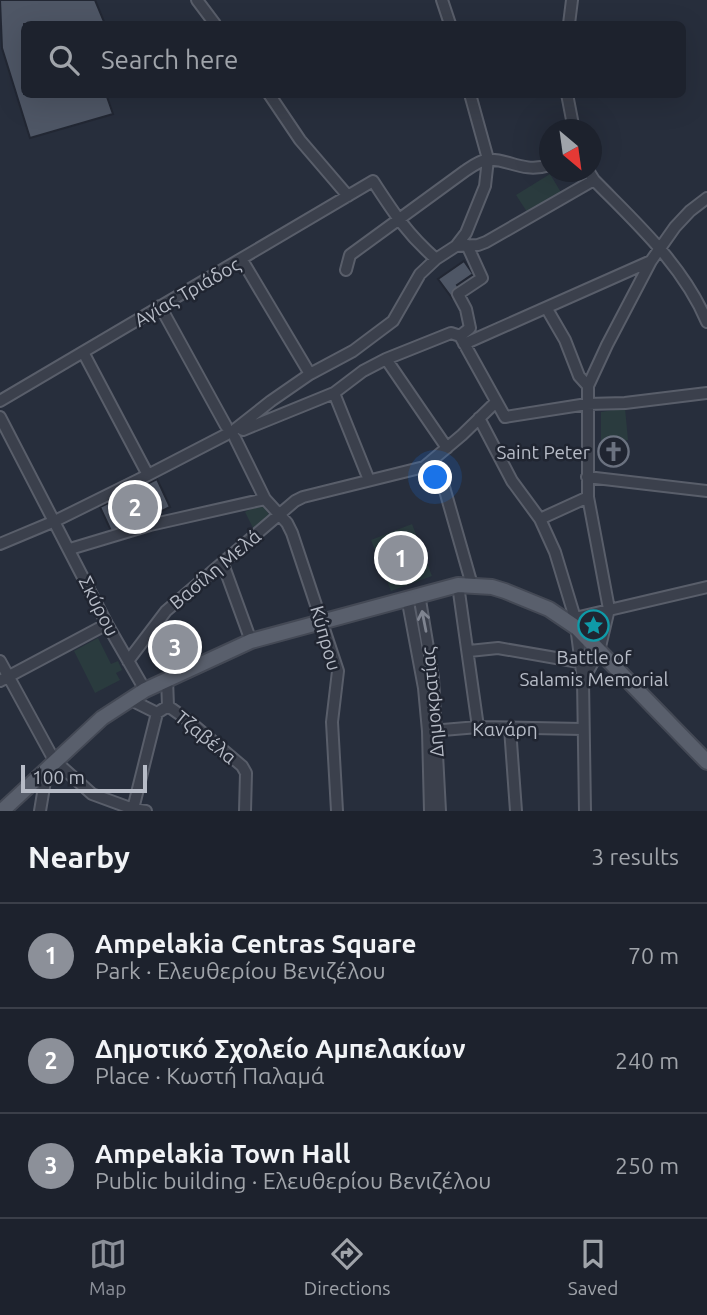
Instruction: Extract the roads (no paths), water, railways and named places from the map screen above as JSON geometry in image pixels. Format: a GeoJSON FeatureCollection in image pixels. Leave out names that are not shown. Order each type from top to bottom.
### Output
{"type":"FeatureCollection","features":[{"type":"Feature","properties":{"kind":"main road"},"geometry":{"type":"LineString","coordinates":[[2,811],[102,718],[145,690],[251,641],[413,596],[465,585],[492,587],[549,609],[576,623],[599,651],[707,762]]}},
{"type":"Feature","properties":{"kind":"street"},"geometry":{"type":"LineString","coordinates":[[197,0],[213,21]]}},
{"type":"Feature","properties":{"kind":"street"},"geometry":{"type":"LineString","coordinates":[[442,0],[449,21]]}},
{"type":"Feature","properties":{"kind":"street"},"geometry":{"type":"LineString","coordinates":[[569,21],[572,0]]}},
{"type":"Feature","properties":{"kind":"street"},"geometry":{"type":"LineString","coordinates":[[272,98],[300,140],[348,197]]}},
{"type":"Feature","properties":{"kind":"street"},"geometry":{"type":"LineString","coordinates":[[461,246],[485,186],[488,159],[471,98]]}},
{"type":"Feature","properties":{"kind":"street"},"geometry":{"type":"LineString","coordinates":[[568,98],[572,119]]}},
{"type":"Feature","properties":{"kind":"street"},"geometry":{"type":"LineString","coordinates":[[346,270],[350,256],[465,170],[488,159],[539,168]]}},
{"type":"Feature","properties":{"kind":"street","name":"Αγίας Τριάδος"},"geometry":{"type":"LineString","coordinates":[[0,401],[373,181],[398,221]]}},
{"type":"Feature","properties":{"kind":"street"},"geometry":{"type":"LineString","coordinates":[[0,544],[148,475],[233,431],[310,374],[353,351],[394,321],[420,274],[436,259],[461,246],[478,246],[486,242],[581,182]]}},
{"type":"Feature","properties":{"kind":"street"},"geometry":{"type":"LineString","coordinates":[[597,182],[660,248],[695,297],[707,322]]}},
{"type":"Feature","properties":{"kind":"street"},"geometry":{"type":"LineString","coordinates":[[583,680],[599,651],[609,609],[587,497],[587,386],[651,261],[682,219],[707,198]]}},
{"type":"Feature","properties":{"kind":"street"},"geometry":{"type":"LineString","coordinates":[[398,221],[413,239],[436,259]]}},
{"type":"Feature","properties":{"kind":"street"},"geometry":{"type":"LineString","coordinates":[[461,246],[482,278],[458,294],[466,309],[470,328],[462,340]]}},
{"type":"Feature","properties":{"kind":"street"},"geometry":{"type":"LineString","coordinates":[[242,260],[310,374]]}},
{"type":"Feature","properties":{"kind":"street"},"geometry":{"type":"LineString","coordinates":[[462,340],[547,309],[651,261]]}},
{"type":"Feature","properties":{"kind":"street"},"geometry":{"type":"LineString","coordinates":[[160,306],[226,426]]}},
{"type":"Feature","properties":{"kind":"street"},"geometry":{"type":"LineString","coordinates":[[547,309],[565,340],[579,376],[587,386]]}},
{"type":"Feature","properties":{"kind":"street"},"geometry":{"type":"LineString","coordinates":[[271,401],[279,414],[334,393],[363,371],[386,359],[451,333],[462,340],[505,417]]}},
{"type":"Feature","properties":{"kind":"street"},"geometry":{"type":"LineString","coordinates":[[353,351],[363,371]]}},
{"type":"Feature","properties":{"kind":"street"},"geometry":{"type":"LineString","coordinates":[[82,352],[148,475]]}},
{"type":"Feature","properties":{"kind":"street"},"geometry":{"type":"LineString","coordinates":[[386,359],[447,448]]}},
{"type":"Feature","properties":{"kind":"street"},"geometry":{"type":"LineString","coordinates":[[334,393],[369,480]]}},
{"type":"Feature","properties":{"kind":"street"},"geometry":{"type":"LineString","coordinates":[[487,432],[505,417],[587,404],[625,403],[707,393]]}},
{"type":"Feature","properties":{"kind":"street","name":"Βασίλη Μελά"},"geometry":{"type":"LineString","coordinates":[[128,661],[166,611],[303,497],[424,467],[496,402]]}},
{"type":"Feature","properties":{"kind":"street","name":"Κύπρου"},"geometry":{"type":"LineString","coordinates":[[279,414],[239,434],[265,499],[292,533],[338,671],[332,722],[337,811]]}},
{"type":"Feature","properties":{"kind":"street","name":"Σκύρου"},"geometry":{"type":"LineString","coordinates":[[0,417],[107,624],[145,690]]}},
{"type":"Feature","properties":{"kind":"street"},"geometry":{"type":"LineString","coordinates":[[479,418],[512,481],[540,519],[555,552],[576,623],[583,680],[585,811]]}},
{"type":"Feature","properties":{"kind":"street"},"geometry":{"type":"LineString","coordinates":[[431,461],[442,480],[465,585],[478,727]]}},
{"type":"Feature","properties":{"kind":"street"},"geometry":{"type":"LineString","coordinates":[[587,477],[707,491]]}},
{"type":"Feature","properties":{"kind":"street"},"geometry":{"type":"LineString","coordinates":[[540,519],[587,497]]}},
{"type":"Feature","properties":{"kind":"street"},"geometry":{"type":"LineString","coordinates":[[70,549],[150,525],[265,499]]}},
{"type":"Feature","properties":{"kind":"street"},"geometry":{"type":"LineString","coordinates":[[223,564],[251,641]]}},
{"type":"Feature","properties":{"kind":"street"},"geometry":{"type":"LineString","coordinates":[[576,623],[609,609],[707,587]]}},
{"type":"Feature","properties":{"kind":"street","name":"Δημοκρατίας"},"geometry":{"type":"LineString","coordinates":[[413,596],[433,678],[430,811]]}},
{"type":"Feature","properties":{"kind":"street"},"geometry":{"type":"LineString","coordinates":[[4,679],[107,624]]}},
{"type":"Feature","properties":{"kind":"street"},"geometry":{"type":"LineString","coordinates":[[469,651],[498,648],[579,662]]}},
{"type":"Feature","properties":{"kind":"street"},"geometry":{"type":"LineString","coordinates":[[0,661],[4,679],[51,764],[84,790],[133,809],[146,811]]}},
{"type":"Feature","properties":{"kind":"street"},"geometry":{"type":"LineString","coordinates":[[167,680],[168,706]]}},
{"type":"Feature","properties":{"kind":"street","name":"Τζαβέλα"},"geometry":{"type":"LineString","coordinates":[[130,699],[158,713],[168,706],[243,766],[246,773],[245,811]]}},
{"type":"Feature","properties":{"kind":"street"},"geometry":{"type":"LineString","coordinates":[[133,809],[158,713]]}},
{"type":"Feature","properties":{"kind":"street","name":"Κανάρη"},"geometry":{"type":"LineString","coordinates":[[432,731],[478,727],[582,729]]}},
{"type":"Feature","properties":{"kind":"street"},"geometry":{"type":"LineString","coordinates":[[510,727],[516,811]]}},
{"type":"Feature","properties":{"kind":"street","name":"Δημοκρατίας"},"geometry":{"type":"LineString","coordinates":[[432,731],[440,811]]}},
{"type":"Feature","properties":{"kind":"street"},"geometry":{"type":"LineString","coordinates":[[40,811],[51,764]]}},
{"type":"Feature","properties":{"kind":"place","name":"Saint Peter"},"geometry":{"type":"Point","coordinates":[613,452]}},
{"type":"Feature","properties":{"kind":"place","name":"Δημοτικό Σχολείο Αμπελακίων"},"geometry":{"type":"Point","coordinates":[135,507]}},
{"type":"Feature","properties":{"kind":"place","name":"Ampelakia Centras Square"},"geometry":{"type":"Point","coordinates":[401,558]}},
{"type":"Feature","properties":{"kind":"place","name":"Battle of Salamis Memorial"},"geometry":{"type":"Point","coordinates":[594,626]}},
{"type":"Feature","properties":{"kind":"place","name":"Ampelakia Town Hall"},"geometry":{"type":"Point","coordinates":[175,647]}}]}
